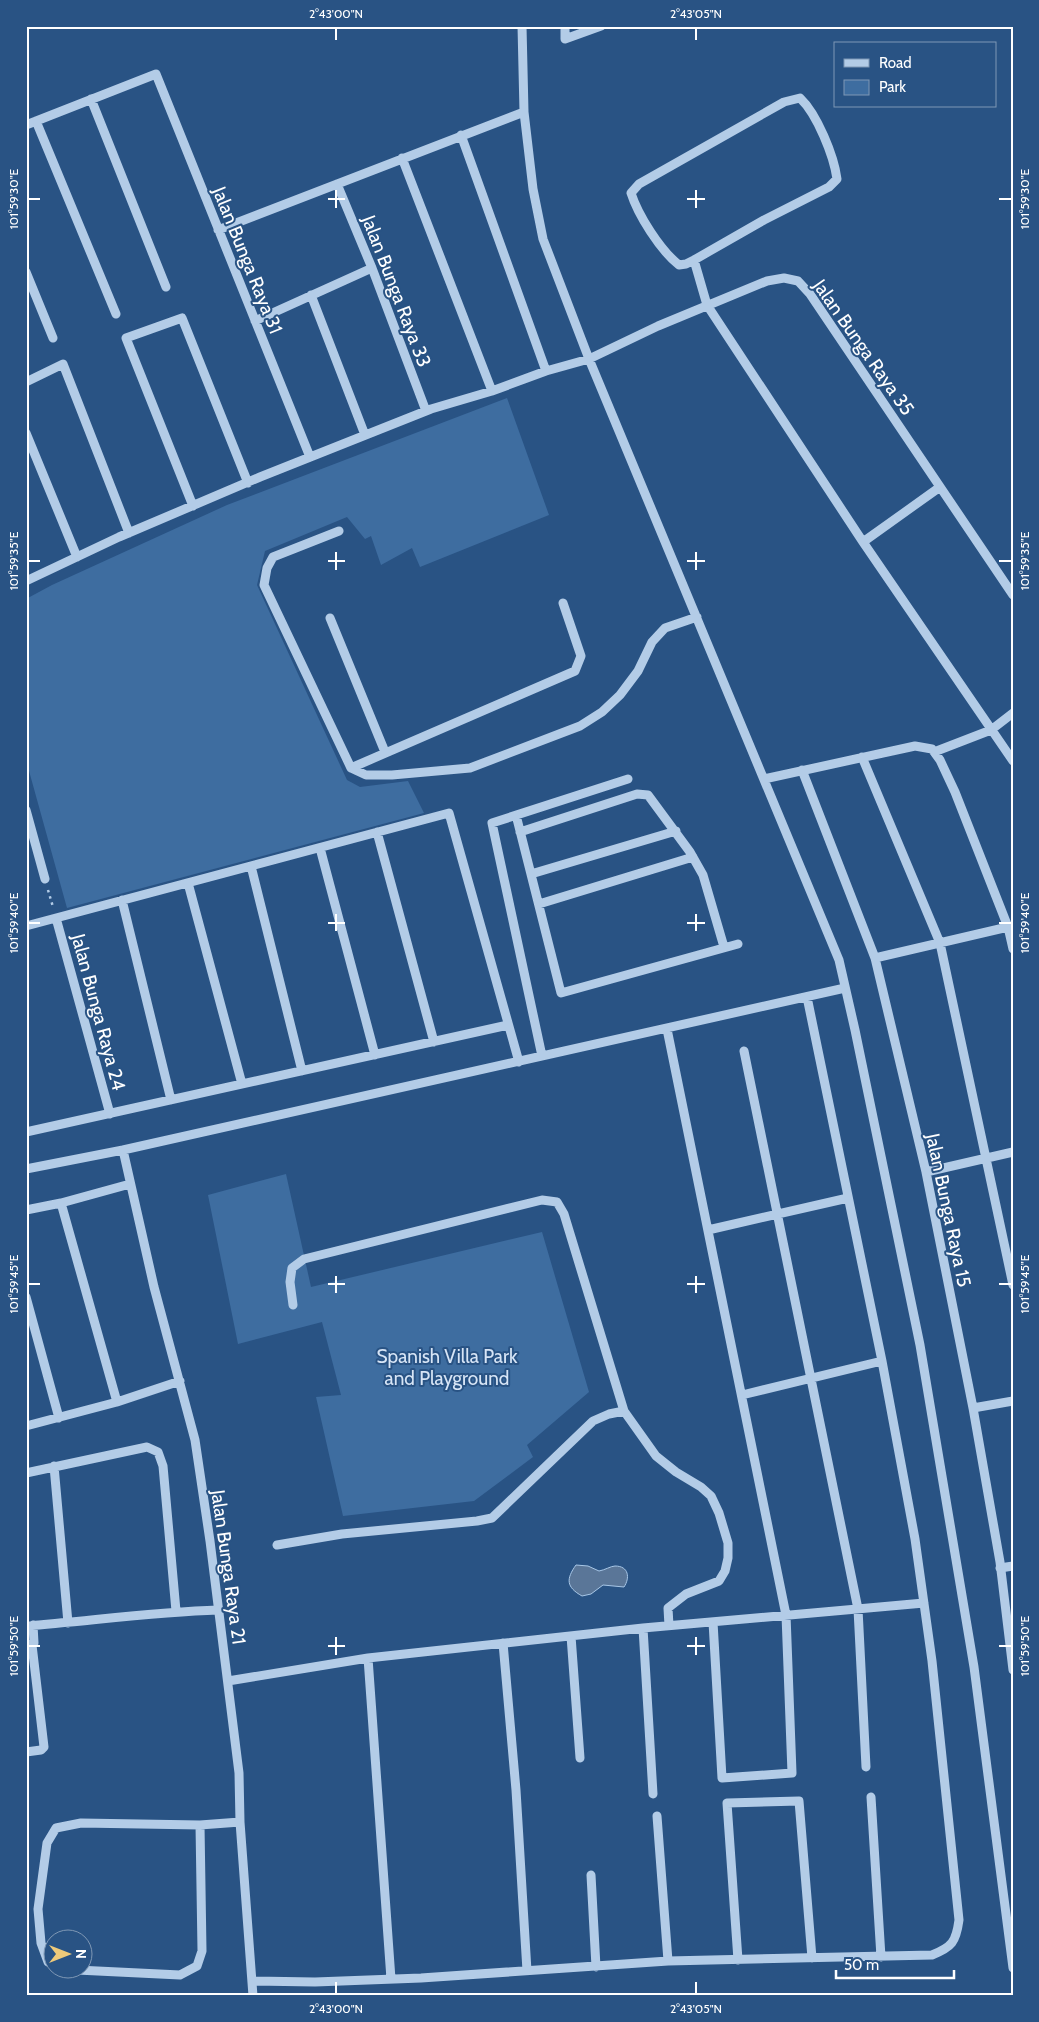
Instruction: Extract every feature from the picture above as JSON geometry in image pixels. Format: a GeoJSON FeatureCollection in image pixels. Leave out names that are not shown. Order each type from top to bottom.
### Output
{"type":"FeatureCollection","features":[{"type":"Feature","properties":{"kind":"street"},"geometry":{"type":"LineString","coordinates":[[522,26],[524,112],[533,188],[544,239],[589,359],[838,960],[920,1345],[974,1667],[1013,1968]]}},
{"type":"Feature","properties":{"kind":"street"},"geometry":{"type":"LineString","coordinates":[[565,26],[565,39],[601,26]]}},
{"type":"Feature","properties":{"kind":"street","name":"Jalan Bunga Raya 31"},"geometry":{"type":"LineString","coordinates":[[91,99],[156,74],[310,457]]}},
{"type":"Feature","properties":{"kind":"street"},"geometry":{"type":"LineString","coordinates":[[800,98],[810,107],[835,164],[837,179],[829,187],[764,220],[694,260],[679,265],[670,258],[636,208],[631,193],[638,184],[784,102],[800,98]]}},
{"type":"Feature","properties":{"kind":"street"},"geometry":{"type":"LineString","coordinates":[[26,125],[91,99],[166,287]]}},
{"type":"Feature","properties":{"kind":"street"},"geometry":{"type":"LineString","coordinates":[[218,230],[524,112]]}},
{"type":"Feature","properties":{"kind":"street"},"geometry":{"type":"LineString","coordinates":[[36,121],[116,314]]}},
{"type":"Feature","properties":{"kind":"street"},"geometry":{"type":"LineString","coordinates":[[461,135],[546,371]]}},
{"type":"Feature","properties":{"kind":"street"},"geometry":{"type":"LineString","coordinates":[[402,158],[492,391]]}},
{"type":"Feature","properties":{"kind":"street","name":"Jalan Bunga Raya 33"},"geometry":{"type":"LineString","coordinates":[[337,184],[372,268],[426,411]]}},
{"type":"Feature","properties":{"kind":"street"},"geometry":{"type":"LineString","coordinates":[[694,260],[707,305],[863,542],[1013,761]]}},
{"type":"Feature","properties":{"kind":"street"},"geometry":{"type":"LineString","coordinates":[[255,321],[372,268]]}},
{"type":"Feature","properties":{"kind":"street"},"geometry":{"type":"LineString","coordinates":[[26,272],[53,338]]}},
{"type":"Feature","properties":{"kind":"street","name":"Jalan Bunga Raya 35"},"geometry":{"type":"LineString","coordinates":[[26,581],[128,533],[365,435],[426,411],[492,391],[546,371],[589,359],[707,305],[767,281],[784,278],[798,281],[810,294],[1013,595]]}},
{"type":"Feature","properties":{"kind":"street"},"geometry":{"type":"LineString","coordinates":[[311,295],[365,435]]}},
{"type":"Feature","properties":{"kind":"street"},"geometry":{"type":"LineString","coordinates":[[193,506],[126,338],[182,318],[248,483]]}},
{"type":"Feature","properties":{"kind":"street"},"geometry":{"type":"LineString","coordinates":[[26,382],[63,364],[128,533]]}},
{"type":"Feature","properties":{"kind":"street"},"geometry":{"type":"LineString","coordinates":[[26,433],[77,557]]}},
{"type":"Feature","properties":{"kind":"street"},"geometry":{"type":"LineString","coordinates":[[863,542],[940,487]]}},
{"type":"Feature","properties":{"kind":"street"},"geometry":{"type":"LineString","coordinates":[[339,531],[273,557],[267,568],[264,585],[351,768],[366,775],[392,775],[470,768],[580,726],[602,712],[620,695],[638,671],[652,642],[665,628],[697,617]]}},
{"type":"Feature","properties":{"kind":"street"},"geometry":{"type":"LineString","coordinates":[[351,768],[575,671],[581,656],[563,603]]}},
{"type":"Feature","properties":{"kind":"street"},"geometry":{"type":"LineString","coordinates":[[330,618],[385,752]]}},
{"type":"Feature","properties":{"kind":"street"},"geometry":{"type":"LineString","coordinates":[[934,752],[991,730],[1013,714]]}},
{"type":"Feature","properties":{"kind":"street"},"geometry":{"type":"LineString","coordinates":[[764,779],[915,746],[932,748],[940,760],[955,792],[1008,927],[1013,949]]}},
{"type":"Feature","properties":{"kind":"street"},"geometry":{"type":"LineString","coordinates":[[862,757],[940,943],[1013,1285]]}},
{"type":"Feature","properties":{"kind":"street","name":"Jalan Bunga Raya 15"},"geometry":{"type":"LineString","coordinates":[[802,770],[875,958],[926,1172],[973,1408],[1000,1568],[1013,1670]]}},
{"type":"Feature","properties":{"kind":"street"},"geometry":{"type":"LineString","coordinates":[[542,1056],[492,822],[628,778]]}},
{"type":"Feature","properties":{"kind":"street"},"geometry":{"type":"LineString","coordinates":[[520,832],[637,794],[648,795],[676,831],[703,875],[724,947]]}},
{"type":"Feature","properties":{"kind":"street"},"geometry":{"type":"LineString","coordinates":[[26,810],[45,879]]}},
{"type":"Feature","properties":{"kind":"street"},"geometry":{"type":"LineString","coordinates":[[26,926],[449,813],[519,1062]]}},
{"type":"Feature","properties":{"kind":"street"},"geometry":{"type":"LineString","coordinates":[[516,815],[561,993],[738,944]]}},
{"type":"Feature","properties":{"kind":"street"},"geometry":{"type":"LineString","coordinates":[[531,874],[676,831]]}},
{"type":"Feature","properties":{"kind":"street"},"geometry":{"type":"LineString","coordinates":[[377,832],[434,1042]]}},
{"type":"Feature","properties":{"kind":"street"},"geometry":{"type":"LineString","coordinates":[[320,848],[375,1055]]}},
{"type":"Feature","properties":{"kind":"street"},"geometry":{"type":"LineString","coordinates":[[539,904],[693,857]]}},
{"type":"Feature","properties":{"kind":"street"},"geometry":{"type":"LineString","coordinates":[[251,866],[302,1071]]}},
{"type":"Feature","properties":{"kind":"street"},"geometry":{"type":"LineString","coordinates":[[188,883],[242,1084]]}},
{"type":"Feature","properties":{"kind":"street"},"geometry":{"type":"LineString","coordinates":[[122,900],[171,1100]]}},
{"type":"Feature","properties":{"kind":"street","name":"Jalan Bunga Raya 24"},"geometry":{"type":"LineString","coordinates":[[56,918],[110,1114]]}},
{"type":"Feature","properties":{"kind":"street"},"geometry":{"type":"LineString","coordinates":[[875,958],[1008,927]]}},
{"type":"Feature","properties":{"kind":"street"},"geometry":{"type":"LineString","coordinates":[[26,1170],[519,1062],[845,988]]}},
{"type":"Feature","properties":{"kind":"street"},"geometry":{"type":"LineString","coordinates":[[252,1981],[314,1982],[391,1979],[668,1961],[932,1955],[948,1949],[957,1934],[959,1920],[932,1661],[915,1539],[882,1362],[807,996]]}},
{"type":"Feature","properties":{"kind":"street"},"geometry":{"type":"LineString","coordinates":[[26,1132],[508,1025]]}},
{"type":"Feature","properties":{"kind":"street"},"geometry":{"type":"LineString","coordinates":[[667,1029],[786,1615],[792,1773],[722,1778],[713,1622]]}},
{"type":"Feature","properties":{"kind":"street"},"geometry":{"type":"LineString","coordinates":[[744,1051],[858,1609],[866,1766]]}},
{"type":"Feature","properties":{"kind":"street","name":"Jalan Bunga Raya 21"},"geometry":{"type":"LineString","coordinates":[[123,1150],[154,1287],[195,1440],[210,1541],[239,1773],[240,1822],[253,1996]]}},
{"type":"Feature","properties":{"kind":"street"},"geometry":{"type":"LineString","coordinates":[[926,1172],[1013,1152]]}},
{"type":"Feature","properties":{"kind":"street"},"geometry":{"type":"LineString","coordinates":[[26,1210],[61,1203],[130,1184]]}},
{"type":"Feature","properties":{"kind":"street"},"geometry":{"type":"LineString","coordinates":[[708,1230],[848,1198]]}},
{"type":"Feature","properties":{"kind":"street"},"geometry":{"type":"LineString","coordinates":[[293,1305],[290,1282],[292,1268],[304,1259],[542,1200],[558,1202],[564,1214],[624,1411],[656,1456],[676,1472],[702,1486],[711,1496],[719,1512],[728,1543],[728,1558],[719,1581],[686,1594],[668,1608],[669,1626]]}},
{"type":"Feature","properties":{"kind":"street"},"geometry":{"type":"LineString","coordinates":[[61,1203],[117,1402]]}},
{"type":"Feature","properties":{"kind":"street"},"geometry":{"type":"LineString","coordinates":[[26,1297],[59,1418]]}},
{"type":"Feature","properties":{"kind":"street"},"geometry":{"type":"LineString","coordinates":[[742,1395],[882,1362]]}},
{"type":"Feature","properties":{"kind":"street"},"geometry":{"type":"LineString","coordinates":[[26,1426],[117,1402],[180,1381]]}},
{"type":"Feature","properties":{"kind":"street"},"geometry":{"type":"LineString","coordinates":[[973,1408],[1013,1401]]}},
{"type":"Feature","properties":{"kind":"street"},"geometry":{"type":"LineString","coordinates":[[277,1545],[342,1534],[492,1518],[593,1421],[608,1414],[624,1411]]}},
{"type":"Feature","properties":{"kind":"street"},"geometry":{"type":"LineString","coordinates":[[26,1473],[147,1447],[158,1452],[163,1466],[176,1611]]}},
{"type":"Feature","properties":{"kind":"street"},"geometry":{"type":"LineString","coordinates":[[54,1466],[68,1623]]}},
{"type":"Feature","properties":{"kind":"street"},"geometry":{"type":"LineString","coordinates":[[1000,1568],[1013,1566]]}},
{"type":"Feature","properties":{"kind":"street"},"geometry":{"type":"LineString","coordinates":[[228,1681],[368,1658],[644,1628],[924,1603]]}},
{"type":"Feature","properties":{"kind":"street"},"geometry":{"type":"LineString","coordinates":[[26,1752],[41,1750],[44,1747],[29,1645],[34,1643],[30,1625],[68,1623],[176,1611],[218,1610]]}},
{"type":"Feature","properties":{"kind":"street"},"geometry":{"type":"LineString","coordinates":[[644,1628],[653,1794]]}},
{"type":"Feature","properties":{"kind":"street"},"geometry":{"type":"LineString","coordinates":[[572,1636],[580,1758]]}},
{"type":"Feature","properties":{"kind":"street"},"geometry":{"type":"LineString","coordinates":[[503,1643],[516,1790],[527,1971]]}},
{"type":"Feature","properties":{"kind":"street"},"geometry":{"type":"LineString","coordinates":[[368,1658],[391,1979]]}},
{"type":"Feature","properties":{"kind":"street"},"geometry":{"type":"LineString","coordinates":[[871,1797],[881,1957]]}},
{"type":"Feature","properties":{"kind":"street"},"geometry":{"type":"LineString","coordinates":[[738,1960],[727,1803],[799,1801],[812,1958]]}},
{"type":"Feature","properties":{"kind":"street"},"geometry":{"type":"LineString","coordinates":[[658,1816],[668,1961]]}},
{"type":"Feature","properties":{"kind":"street"},"geometry":{"type":"LineString","coordinates":[[42,1946],[38,1909],[47,1843],[56,1828],[81,1823],[200,1825],[240,1822]]}},
{"type":"Feature","properties":{"kind":"street"},"geometry":{"type":"LineString","coordinates":[[92,1971],[180,1975],[197,1966],[202,1952],[200,1825]]}},
{"type":"Feature","properties":{"kind":"street"},"geometry":{"type":"LineString","coordinates":[[591,1875],[596,1967]]}},
{"type":"Feature","properties":{"kind":"path"},"geometry":{"type":"LineString","coordinates":[[45,879],[56,918]]}},
{"type":"Feature","properties":{"kind":"green space"},"geometry":{"type":"Polygon","coordinates":[[[507,398],[549,515],[420,567],[412,548],[381,565],[371,536],[365,539],[347,517],[265,551],[257,585],[347,780],[360,787],[408,781],[424,813],[67,908],[26,760],[26,599],[52,585],[227,505],[507,398]]]}},
{"type":"Feature","properties":{"kind":"green space","name":"Spanish Villa Park and Playground"},"geometry":{"type":"Polygon","coordinates":[[[286,1174],[311,1287],[542,1232],[589,1392],[527,1445],[533,1457],[474,1501],[343,1516],[316,1397],[341,1395],[322,1322],[238,1344],[208,1195],[286,1174]]]}},
{"type":"Feature","properties":{"kind":"shaded area"},"geometry":{"type":"Polygon","coordinates":[[[576,1565],[588,1566],[599,1571],[613,1566],[623,1568],[627,1573],[626,1584],[624,1587],[603,1585],[591,1594],[582,1596],[570,1586],[569,1582],[570,1574],[576,1565]]]}}]}
